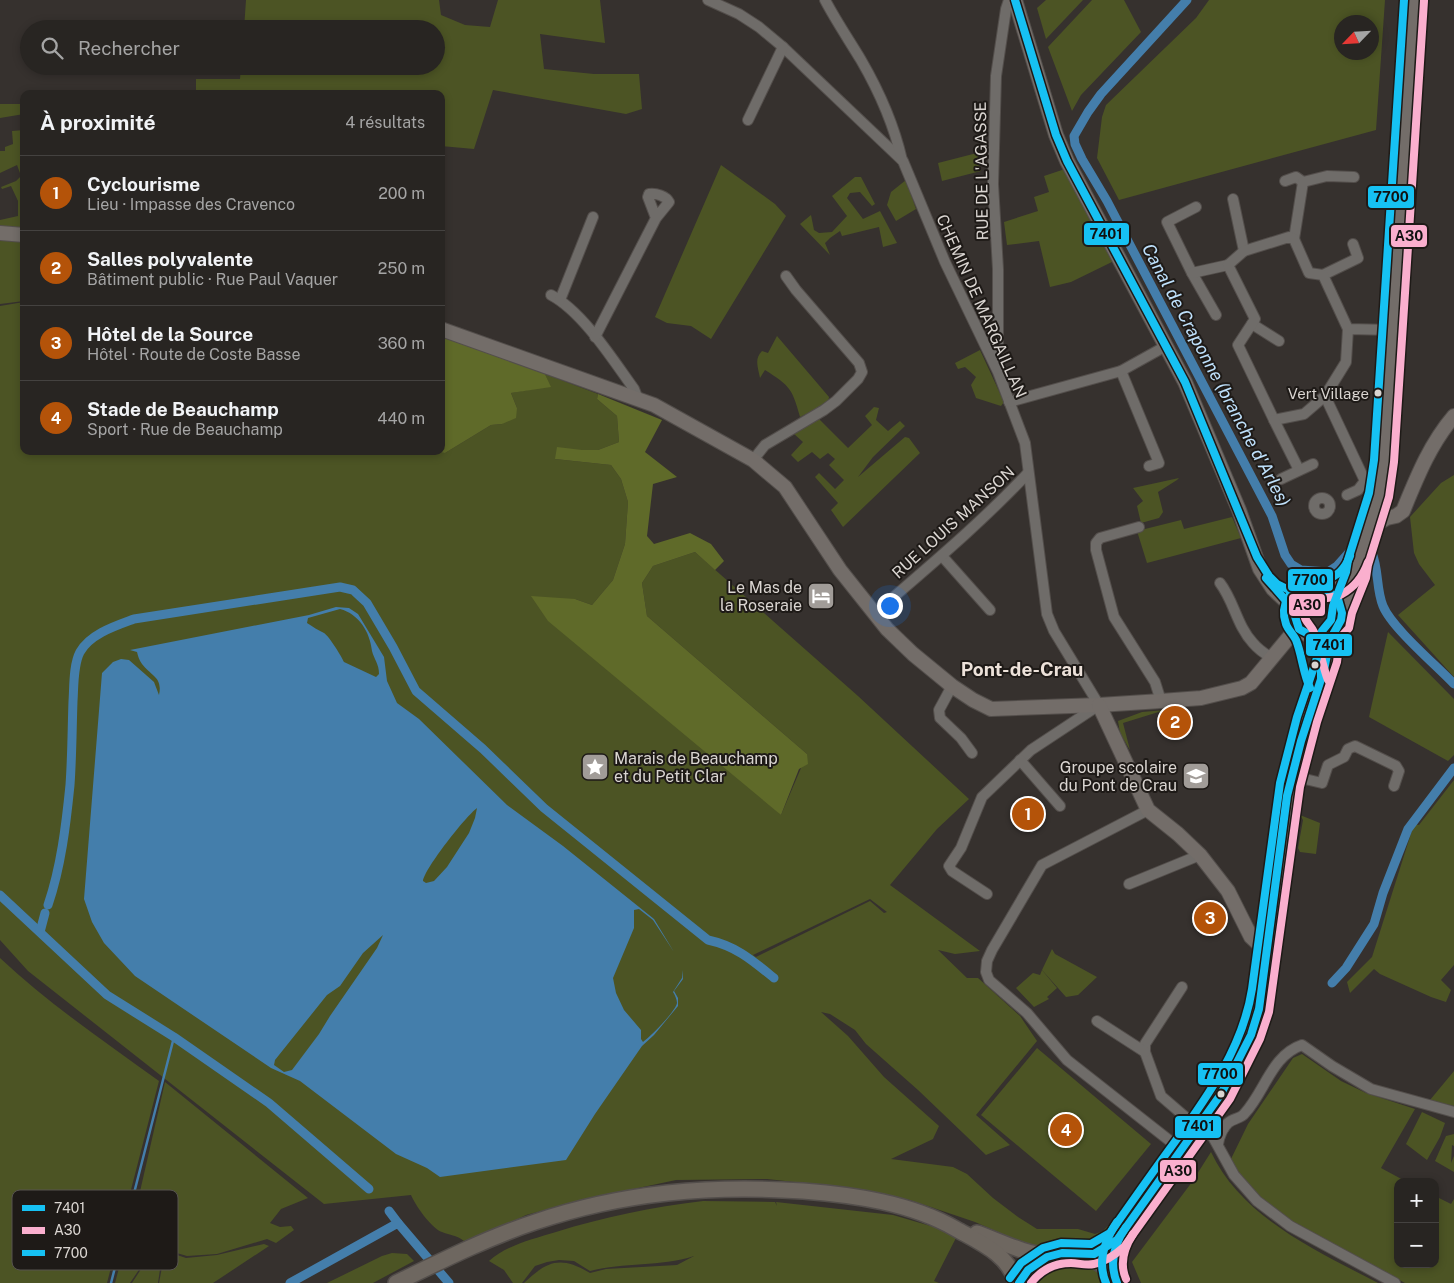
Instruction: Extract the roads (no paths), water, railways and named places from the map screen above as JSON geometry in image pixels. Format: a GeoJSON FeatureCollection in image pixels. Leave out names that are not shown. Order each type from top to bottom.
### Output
{"type":"FeatureCollection","features":[{"type":"Feature","properties":{"kind":"main road"},"geometry":{"type":"LineString","coordinates":[[1015,0],[1056,135],[1067,161],[1185,382],[1240,510],[1260,569],[1270,585],[1290,604],[1294,611],[1296,624],[1306,633],[1321,660],[1321,678]]}},
{"type":"Feature","properties":{"kind":"main road"},"geometry":{"type":"LineString","coordinates":[[1084,1255],[1103,1250],[1117,1240],[1201,1129],[1207,1114],[1226,1086],[1251,1035],[1259,1009],[1286,806],[1292,776],[1327,660],[1331,634],[1340,624],[1342,610],[1356,575],[1379,494],[1384,461],[1414,0]]}},
{"type":"Feature","properties":{"kind":"main road"},"geometry":{"type":"LineString","coordinates":[[0,233],[20,235]]}},
{"type":"Feature","properties":{"kind":"main road"},"geometry":{"type":"LineString","coordinates":[[445,330],[638,399],[665,411],[753,460],[785,487],[836,563],[887,628],[913,654],[952,686],[991,709],[1099,705],[1201,698],[1242,688],[1251,683],[1296,630],[1318,637],[1331,634]]}},
{"type":"Feature","properties":{"kind":"main road"},"geometry":{"type":"LineString","coordinates":[[1369,528],[1386,518],[1396,516],[1404,511],[1424,459],[1454,416]]}},
{"type":"Feature","properties":{"kind":"main road"},"geometry":{"type":"LineString","coordinates":[[1257,557],[1269,576],[1277,584],[1289,590],[1303,593]]}},
{"type":"Feature","properties":{"kind":"main road"},"geometry":{"type":"LineString","coordinates":[[1294,611],[1298,598],[1303,593],[1310,590],[1326,590],[1339,584],[1347,579],[1359,562]]}},
{"type":"Feature","properties":{"kind":"main road"},"geometry":{"type":"LineString","coordinates":[[1326,590],[1337,597],[1342,610]]}},
{"type":"Feature","properties":{"kind":"main road"},"geometry":{"type":"LineString","coordinates":[[1108,724],[1114,712],[1127,703]]}},
{"type":"Feature","properties":{"kind":"main road"},"geometry":{"type":"LineString","coordinates":[[1099,705],[1148,810],[1200,855],[1228,891],[1251,937],[1266,951]]}},
{"type":"Feature","properties":{"kind":"main road"},"geometry":{"type":"LineString","coordinates":[[398,1282],[468,1248],[534,1222],[607,1202],[648,1195],[713,1188],[760,1188],[836,1194],[894,1205],[970,1230],[1035,1255],[1051,1256],[1067,1253],[1084,1255],[1101,1264],[1115,1281]]}},
{"type":"Feature","properties":{"kind":"main road"},"geometry":{"type":"LineString","coordinates":[[948,1224],[996,1253],[1012,1270],[1018,1283],[1030,1268],[1051,1256]]}},
{"type":"Feature","properties":{"kind":"main road"},"geometry":{"type":"LineString","coordinates":[[1115,1281],[1112,1262],[1117,1240]]}},
{"type":"Feature","properties":{"kind":"street","name":"CHEMIN DE MARGAILLAN"},"geometry":{"type":"LineString","coordinates":[[708,0],[738,14],[759,27],[783,47],[903,161],[945,262],[998,372],[1024,443],[1047,614],[1054,631],[1099,705]]}},
{"type":"Feature","properties":{"kind":"street"},"geometry":{"type":"LineString","coordinates":[[824,0],[879,94],[896,135],[903,161]]}},
{"type":"Feature","properties":{"kind":"street","name":"RUE DE L'AGASSE"},"geometry":{"type":"LineString","coordinates":[[998,372],[998,269],[993,184],[996,76],[1009,0]]}},
{"type":"Feature","properties":{"kind":"street"},"geometry":{"type":"LineString","coordinates":[[748,120],[783,47]]}},
{"type":"Feature","properties":{"kind":"street"},"geometry":{"type":"LineString","coordinates":[[878,136],[886,113]]}},
{"type":"Feature","properties":{"kind":"street"},"geometry":{"type":"LineString","coordinates":[[1285,181],[1296,177],[1303,182],[1327,176],[1354,177]]}},
{"type":"Feature","properties":{"kind":"street"},"geometry":{"type":"LineString","coordinates":[[1303,182],[1294,239],[1309,273],[1322,275],[1358,258],[1353,244]]}},
{"type":"Feature","properties":{"kind":"street"},"geometry":{"type":"LineString","coordinates":[[1233,199],[1244,251]]}},
{"type":"Feature","properties":{"kind":"street"},"geometry":{"type":"LineString","coordinates":[[1196,207],[1167,222],[1192,273],[1216,315]]}},
{"type":"Feature","properties":{"kind":"street"},"geometry":{"type":"LineString","coordinates":[[593,218],[556,298],[575,314],[595,337],[634,389],[638,399]]}},
{"type":"Feature","properties":{"kind":"street"},"geometry":{"type":"LineString","coordinates":[[595,337],[656,218]]}},
{"type":"Feature","properties":{"kind":"street"},"geometry":{"type":"LineString","coordinates":[[1192,273],[1228,265],[1244,251],[1289,237],[1294,239]]}},
{"type":"Feature","properties":{"kind":"street"},"geometry":{"type":"LineString","coordinates":[[1228,265],[1255,318],[1238,345],[1299,470]]}},
{"type":"Feature","properties":{"kind":"street"},"geometry":{"type":"LineString","coordinates":[[1274,420],[1304,414],[1325,396],[1346,362],[1348,329],[1322,275]]}},
{"type":"Feature","properties":{"kind":"street"},"geometry":{"type":"LineString","coordinates":[[753,460],[765,444],[836,401],[858,379],[862,372],[859,363],[786,276]]}},
{"type":"Feature","properties":{"kind":"street"},"geometry":{"type":"LineString","coordinates":[[1252,324],[1279,341]]}},
{"type":"Feature","properties":{"kind":"street"},"geometry":{"type":"LineString","coordinates":[[1348,329],[1392,330]]}},
{"type":"Feature","properties":{"kind":"street"},"geometry":{"type":"LineString","coordinates":[[1009,402],[1121,370],[1166,346]]}},
{"type":"Feature","properties":{"kind":"street"},"geometry":{"type":"LineString","coordinates":[[1121,370],[1159,463],[1149,466]]}},
{"type":"Feature","properties":{"kind":"street"},"geometry":{"type":"LineString","coordinates":[[1325,396],[1365,481],[1358,490],[1328,502]]}},
{"type":"Feature","properties":{"kind":"street"},"geometry":{"type":"LineString","coordinates":[[1280,480],[1313,464]]}},
{"type":"Feature","properties":{"kind":"street","name":"RUE LOUIS MANSON"},"geometry":{"type":"LineString","coordinates":[[874,613],[942,556],[999,504],[1028,474]]}},
{"type":"Feature","properties":{"kind":"street"},"geometry":{"type":"LineString","coordinates":[[1140,527],[1100,538],[1096,543],[1096,550],[1114,617],[1155,682],[1161,701]]}},
{"type":"Feature","properties":{"kind":"street"},"geometry":{"type":"LineString","coordinates":[[942,556],[990,610]]}},
{"type":"Feature","properties":{"kind":"street"},"geometry":{"type":"LineString","coordinates":[[1220,583],[1227,591],[1243,629],[1252,643],[1272,658]]}},
{"type":"Feature","properties":{"kind":"street"},"geometry":{"type":"LineString","coordinates":[[952,686],[939,710],[940,718],[961,738],[972,753]]}},
{"type":"Feature","properties":{"kind":"street"},"geometry":{"type":"LineString","coordinates":[[987,894],[952,871],[949,866],[961,848],[982,797],[1032,750],[1099,705]]}},
{"type":"Feature","properties":{"kind":"street"},"geometry":{"type":"LineString","coordinates":[[1292,776],[1322,784],[1328,765],[1344,757],[1348,750],[1355,746],[1396,766],[1399,771],[1394,786]]}},
{"type":"Feature","properties":{"kind":"street"},"geometry":{"type":"LineString","coordinates":[[1020,760],[1060,806]]}},
{"type":"Feature","properties":{"kind":"street"},"geometry":{"type":"LineString","coordinates":[[1148,810],[1042,866],[992,950],[987,961],[986,972],[989,980],[1027,1013],[1067,1060],[1170,1141]]}},
{"type":"Feature","properties":{"kind":"street"},"geometry":{"type":"LineString","coordinates":[[1129,884],[1200,855]]}},
{"type":"Feature","properties":{"kind":"street"},"geometry":{"type":"LineString","coordinates":[[1182,987],[1145,1044],[1145,1052],[1161,1096],[1213,1137],[1234,1176],[1257,1201],[1290,1226],[1395,1283]]}},
{"type":"Feature","properties":{"kind":"street"},"geometry":{"type":"LineString","coordinates":[[1097,1020],[1145,1052]]}},
{"type":"Feature","properties":{"kind":"street"},"geometry":{"type":"LineString","coordinates":[[1218,1144],[1224,1128],[1228,1123],[1245,1114],[1275,1066],[1291,1048],[1302,1044],[1371,1090],[1423,1100],[1454,1112]]}},
{"type":"Feature","properties":{"kind":"street"},"geometry":{"type":"LineString","coordinates":[[1207,1114],[1224,1128]]}},
{"type":"Feature","properties":{"kind":"water"},"geometry":{"type":"Polygon","coordinates":[[[336,607],[349,608],[358,614],[384,657],[387,681],[397,703],[419,719],[507,805],[563,846],[654,919],[674,952],[653,920],[639,909],[634,910],[634,928],[613,978],[616,993],[624,1010],[641,1030],[643,1042],[676,1007],[677,1002],[673,992],[682,978],[682,970],[683,979],[674,991],[678,998],[678,1006],[654,1035],[642,1046],[566,1160],[440,1177],[427,1168],[396,1154],[300,1081],[271,1068],[135,976],[104,943],[92,922],[84,899],[102,673],[113,662],[121,659],[129,660],[154,682],[159,695],[158,680],[139,660],[137,652],[130,650],[309,615],[336,607]],[[340,609],[308,618],[307,623],[326,635],[344,662],[376,677],[379,674],[369,637],[358,619],[353,615],[340,609]],[[477,808],[438,854],[425,874],[423,881],[426,883],[434,881],[447,867],[469,833],[477,808]],[[383,935],[363,953],[340,986],[327,995],[275,1060],[274,1065],[284,1072],[292,1070],[319,1034],[377,948],[383,935]]]}},
{"type":"Feature","properties":{"kind":"waterway","name":"Canal de Craponne (branche d'Arles)"},"geometry":{"type":"LineString","coordinates":[[1187,0],[1101,94],[1074,136],[1075,144],[1107,201],[1272,516],[1285,555],[1291,564],[1301,570],[1328,572],[1337,566],[1353,548],[1372,553],[1381,600],[1388,615],[1395,625],[1454,684]]}},
{"type":"Feature","properties":{"kind":"waterway"},"geometry":{"type":"LineString","coordinates":[[48,905],[60,861],[65,831],[71,774],[74,676],[76,663],[84,646],[96,635],[134,619],[340,587],[353,590],[367,603],[416,691],[483,749],[544,808],[708,940],[735,950],[774,978]]}},
{"type":"Feature","properties":{"kind":"waterway","name":"Canal de Craponne (branche d'Arles)"},"geometry":{"type":"LineString","coordinates":[[1332,983],[1346,968],[1374,924],[1383,893],[1408,829],[1454,768]]}},
{"type":"Feature","properties":{"kind":"waterway"},"geometry":{"type":"LineString","coordinates":[[0,895],[107,995],[174,1037],[269,1103],[369,1189]]}},
{"type":"Feature","properties":{"kind":"waterway"},"geometry":{"type":"LineString","coordinates":[[40,932],[45,913]]}},
{"type":"Feature","properties":{"kind":"waterway"},"geometry":{"type":"LineString","coordinates":[[135,1190],[174,1037]]}},
{"type":"Feature","properties":{"kind":"waterway"},"geometry":{"type":"LineString","coordinates":[[389,1211],[398,1223]]}},
{"type":"Feature","properties":{"kind":"waterway"},"geometry":{"type":"LineString","coordinates":[[290,1283],[398,1223],[449,1283]]}},
{"type":"Feature","properties":{"kind":"waterway"},"geometry":{"type":"LineString","coordinates":[[111,1283],[114,1270]]}},
{"type":"Feature","properties":{"kind":"place","name":"Vert Village"},"geometry":{"type":"Point","coordinates":[1378,393]}},
{"type":"Feature","properties":{"kind":"place","name":"Le Mas de la Roseraie"},"geometry":{"type":"Point","coordinates":[821,596]}},
{"type":"Feature","properties":{"kind":"place","name":"Salles polyvalente"},"geometry":{"type":"Point","coordinates":[1175,722]}},
{"type":"Feature","properties":{"kind":"place","name":"Marais de Beauchamp et du Petit Clar"},"geometry":{"type":"Point","coordinates":[595,767]}},
{"type":"Feature","properties":{"kind":"place","name":"Groupe scolaire du Pont de Crau"},"geometry":{"type":"Point","coordinates":[1196,776]}},
{"type":"Feature","properties":{"kind":"place","name":"Cyclourisme"},"geometry":{"type":"Point","coordinates":[1028,814]}},
{"type":"Feature","properties":{"kind":"place","name":"Hôtel de la Source"},"geometry":{"type":"Point","coordinates":[1210,918]}},
{"type":"Feature","properties":{"kind":"place","name":"Stade de Beauchamp"},"geometry":{"type":"Point","coordinates":[1066,1130]}},
{"type":"Feature","properties":{"kind":"district","name":"Pont-de-Crau"},"geometry":{"type":"Point","coordinates":[1022,669]}}]}
